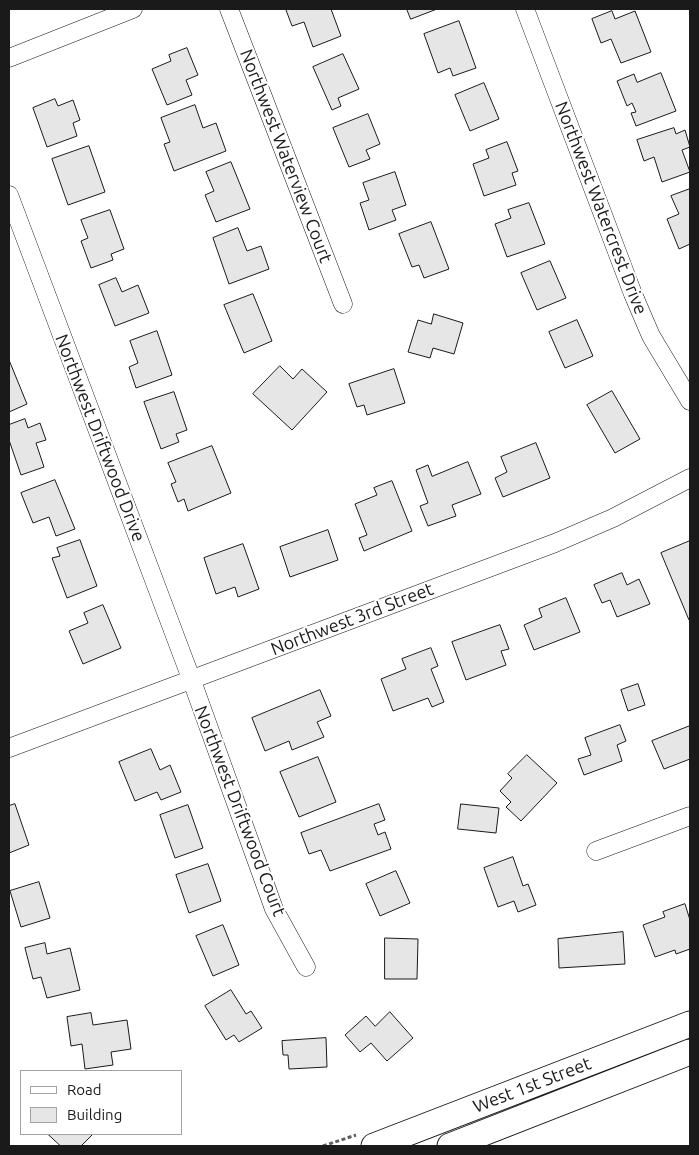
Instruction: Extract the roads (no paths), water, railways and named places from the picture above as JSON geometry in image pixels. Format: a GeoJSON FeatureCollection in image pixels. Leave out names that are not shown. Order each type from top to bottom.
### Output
{"type":"FeatureCollection","features":[{"type":"Feature","properties":{"kind":"main road","name":"West 1st Street"},"geometry":{"type":"LineString","coordinates":[[374,1146],[690,1024]]}},
{"type":"Feature","properties":{"kind":"main road","name":"West 1st Street"},"geometry":{"type":"LineString","coordinates":[[450,1146],[690,1052]]}},
{"type":"Feature","properties":{"kind":"street"},"geometry":{"type":"LineString","coordinates":[[9,58],[133,9]]}},
{"type":"Feature","properties":{"kind":"street","name":"Northwest Waterview Court"},"geometry":{"type":"LineString","coordinates":[[229,9],[343,304]]}},
{"type":"Feature","properties":{"kind":"street","name":"Northwest Watercrest Drive"},"geometry":{"type":"LineString","coordinates":[[525,9],[633,294],[651,336],[690,401]]}},
{"type":"Feature","properties":{"kind":"street","name":"Northwest Driftwood Drive"},"geometry":{"type":"LineString","coordinates":[[9,195],[192,681]]}},
{"type":"Feature","properties":{"kind":"street","name":"Northwest 3rd Street"},"geometry":{"type":"LineString","coordinates":[[9,748],[555,544],[613,518],[690,478]]}},
{"type":"Feature","properties":{"kind":"street","name":"Northwest Driftwood Court"},"geometry":{"type":"LineString","coordinates":[[192,681],[274,909],[306,967]]}},
{"type":"Feature","properties":{"kind":"street"},"geometry":{"type":"LineString","coordinates":[[596,851],[690,816]]}}]}
